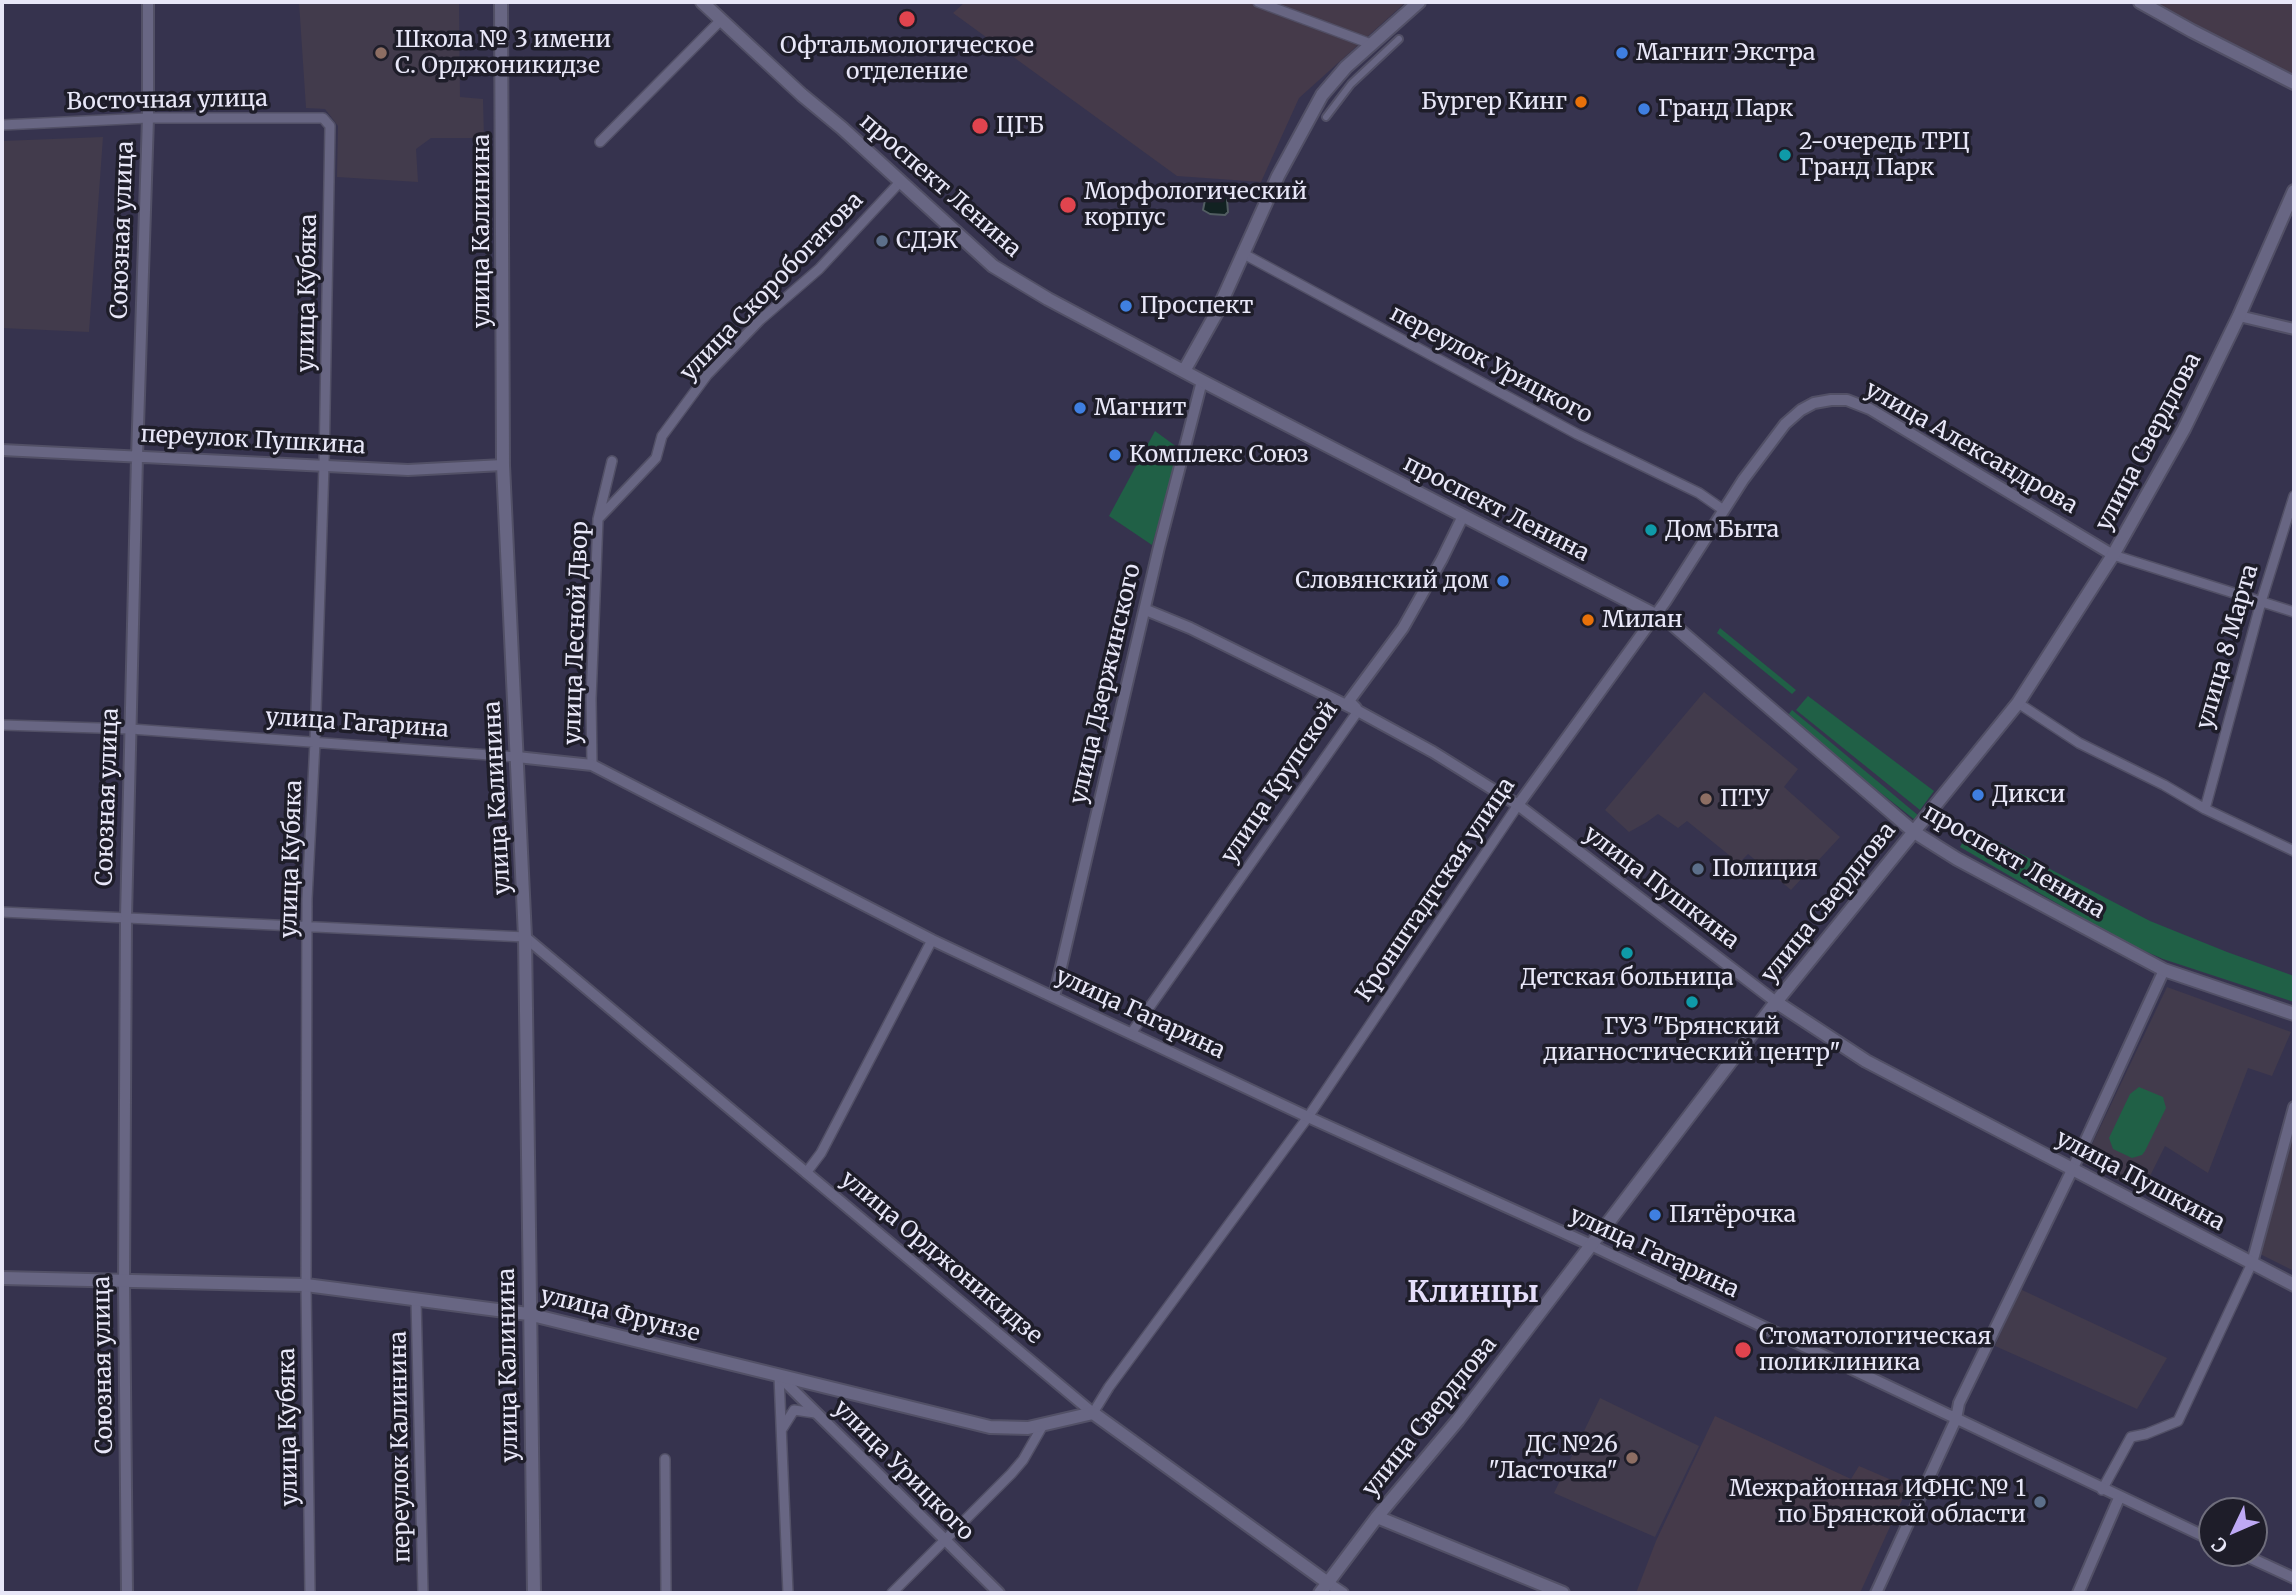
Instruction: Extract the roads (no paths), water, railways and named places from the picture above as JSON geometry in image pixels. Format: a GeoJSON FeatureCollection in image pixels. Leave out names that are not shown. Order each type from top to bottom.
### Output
{"type":"FeatureCollection","features":[{"type":"Feature","properties":{"kind":"main road","name":"улица Калинина"},"geometry":{"type":"LineString","coordinates":[[501,2],[503,465],[525,937],[528,1314],[534,1593]]}},
{"type":"Feature","properties":{"kind":"main road","name":"проспект Ленина"},"geometry":{"type":"LineString","coordinates":[[702,2],[993,266],[1048,299],[1202,381],[1656,614],[1680,630],[1914,832],[1957,859],[2164,970],[2294,1014]]}},
{"type":"Feature","properties":{"kind":"main road"},"geometry":{"type":"LineString","coordinates":[[1184,371],[1217,312],[1278,176],[1309,116],[1332,82],[1419,2]]}},
{"type":"Feature","properties":{"kind":"main road"},"geometry":{"type":"LineString","coordinates":[[2140,2],[2294,83]]}},
{"type":"Feature","properties":{"kind":"main road","name":"улица Свердлова"},"geometry":{"type":"LineString","coordinates":[[1320,1593],[1377,1517],[1458,1420],[1776,1002],[2018,703],[2113,555],[2183,429],[2239,316],[2294,191]]}},
{"type":"Feature","properties":{"kind":"main road","name":"улица Пушкина"},"geometry":{"type":"LineString","coordinates":[[1776,1002],[1866,1062],[2294,1285]]}},
{"type":"Feature","properties":{"kind":"main road","name":"улица Фрунзе"},"geometry":{"type":"LineString","coordinates":[[2,1278],[306,1284],[528,1314],[990,1427],[1028,1427],[1093,1413]]}},
{"type":"Feature","properties":{"kind":"main road","name":"улица Орджоникидзе"},"geometry":{"type":"LineString","coordinates":[[1093,1413],[1328,1583]]}},
{"type":"Feature","properties":{"kind":"main road"},"geometry":{"type":"LineString","coordinates":[[1377,1517],[1563,1593]]}},
{"type":"Feature","properties":{"kind":"street","name":"Союзная улица"},"geometry":{"type":"LineString","coordinates":[[127,1593],[125,917],[148,118],[148,2]]}},
{"type":"Feature","properties":{"kind":"street"},"geometry":{"type":"LineString","coordinates":[[1258,2],[1371,44]]}},
{"type":"Feature","properties":{"kind":"street"},"geometry":{"type":"LineString","coordinates":[[600,142],[721,20]]}},
{"type":"Feature","properties":{"kind":"street"},"geometry":{"type":"LineString","coordinates":[[1326,117],[1351,84],[1399,39]]}},
{"type":"Feature","properties":{"kind":"street","name":"Восточная улица"},"geometry":{"type":"LineString","coordinates":[[2,125],[148,118],[323,118],[330,127]]}},
{"type":"Feature","properties":{"kind":"street","name":"улица Кубяка"},"geometry":{"type":"LineString","coordinates":[[310,1593],[306,1284],[307,900],[316,742],[330,127]]}},
{"type":"Feature","properties":{"kind":"street","name":"улица Скоробогатова"},"geometry":{"type":"LineString","coordinates":[[598,519],[656,458],[663,436],[707,375],[760,320],[819,269],[900,182]]}},
{"type":"Feature","properties":{"kind":"street","name":"переулок Урицкого"},"geometry":{"type":"LineString","coordinates":[[1242,253],[1577,434],[1699,493],[1722,509]]}},
{"type":"Feature","properties":{"kind":"street"},"geometry":{"type":"LineString","coordinates":[[2239,316],[2294,328]]}},
{"type":"Feature","properties":{"kind":"street","name":"улица Дзержинского"},"geometry":{"type":"LineString","coordinates":[[1054,997],[1202,381]]}},
{"type":"Feature","properties":{"kind":"street","name":"улица Александрова"},"geometry":{"type":"LineString","coordinates":[[1821,401],[1847,400],[1870,409],[2113,555],[2294,612]]}},
{"type":"Feature","properties":{"kind":"street","name":"Кронштадтская улица"},"geometry":{"type":"LineString","coordinates":[[1093,1413],[1109,1387],[1308,1117],[1518,805],[1656,614],[1722,509],[1785,424],[1806,407],[1821,401]]}},
{"type":"Feature","properties":{"kind":"street","name":"переулок Пушкина"},"geometry":{"type":"LineString","coordinates":[[2,450],[408,470],[503,465]]}},
{"type":"Feature","properties":{"kind":"street","name":"улица Лесной Двор"},"geometry":{"type":"LineString","coordinates":[[592,765],[591,699],[598,519],[612,461]]}},
{"type":"Feature","properties":{"kind":"street","name":"улица 8 Марта"},"geometry":{"type":"LineString","coordinates":[[2205,809],[2261,602],[2294,496]]}},
{"type":"Feature","properties":{"kind":"street","name":"улица Крупской"},"geometry":{"type":"LineString","coordinates":[[1132,1032],[1358,711],[1349,701],[1403,628],[1443,559],[1463,516]]}},
{"type":"Feature","properties":{"kind":"street","name":"улица Пушкина"},"geometry":{"type":"LineString","coordinates":[[1146,610],[1190,628],[1358,711],[1433,752],[1518,805],[1776,1002]]}},
{"type":"Feature","properties":{"kind":"street"},"geometry":{"type":"LineString","coordinates":[[2018,703],[2079,743],[2164,785],[2205,809],[2294,851]]}},
{"type":"Feature","properties":{"kind":"street","name":"улица Гагарина"},"geometry":{"type":"LineString","coordinates":[[2,724],[131,729],[517,757],[592,765],[932,940],[1308,1117],[1591,1245],[2198,1534]]}},
{"type":"Feature","properties":{"kind":"street"},"geometry":{"type":"LineString","coordinates":[[2,912],[525,937]]}},
{"type":"Feature","properties":{"kind":"street","name":"улица Орджоникидзе"},"geometry":{"type":"LineString","coordinates":[[525,937],[1093,1413]]}},
{"type":"Feature","properties":{"kind":"street"},"geometry":{"type":"LineString","coordinates":[[806,1173],[821,1153],[932,940]]}},
{"type":"Feature","properties":{"kind":"street"},"geometry":{"type":"LineString","coordinates":[[1876,1593],[1956,1419],[1959,1403],[2073,1168],[2164,970]]}},
{"type":"Feature","properties":{"kind":"street"},"geometry":{"type":"LineString","coordinates":[[2102,1490],[2131,1437],[2178,1421],[2252,1263],[2294,1107]]}},
{"type":"Feature","properties":{"kind":"street","name":"переулок Калинина"},"geometry":{"type":"LineString","coordinates":[[416,1299],[423,1593]]}},
{"type":"Feature","properties":{"kind":"street"},"geometry":{"type":"LineString","coordinates":[[779,1376],[788,1593]]}},
{"type":"Feature","properties":{"kind":"street","name":"улица Урицкого"},"geometry":{"type":"LineString","coordinates":[[779,1376],[999,1593]]}},
{"type":"Feature","properties":{"kind":"street"},"geometry":{"type":"LineString","coordinates":[[782,1431],[794,1410],[815,1413]]}},
{"type":"Feature","properties":{"kind":"street"},"geometry":{"type":"LineString","coordinates":[[892,1593],[1011,1474],[1023,1460],[1042,1425]]}},
{"type":"Feature","properties":{"kind":"street"},"geometry":{"type":"LineString","coordinates":[[665,1459],[666,1593]]}},
{"type":"Feature","properties":{"kind":"street"},"geometry":{"type":"LineString","coordinates":[[2078,1593],[2119,1498]]}},
{"type":"Feature","properties":{"kind":"street"},"geometry":{"type":"LineString","coordinates":[[2268,1566],[2294,1578]]}},
{"type":"Feature","properties":{"kind":"street","name":"улица Орджоникидзе"},"geometry":{"type":"LineString","coordinates":[[1328,1583],[1343,1593]]}},
{"type":"Feature","properties":{"kind":"place","name":"Офтальмологическое отделение"},"geometry":{"type":"Point","coordinates":[907,19]}},
{"type":"Feature","properties":{"kind":"place","name":"Школа № 3 имени С. Орджоникидзе"},"geometry":{"type":"Point","coordinates":[381,53]}},
{"type":"Feature","properties":{"kind":"place","name":"Магнит Экстра"},"geometry":{"type":"Point","coordinates":[1622,53]}},
{"type":"Feature","properties":{"kind":"place","name":"Бургер Кинг"},"geometry":{"type":"Point","coordinates":[1581,102]}},
{"type":"Feature","properties":{"kind":"place","name":"Гранд Парк"},"geometry":{"type":"Point","coordinates":[1644,109]}},
{"type":"Feature","properties":{"kind":"place","name":"ЦГБ"},"geometry":{"type":"Point","coordinates":[980,126]}},
{"type":"Feature","properties":{"kind":"place","name":"2-очередь ТРЦ Гранд Парк"},"geometry":{"type":"Point","coordinates":[1785,155]}},
{"type":"Feature","properties":{"kind":"place","name":"Морфологический корпус"},"geometry":{"type":"Point","coordinates":[1068,205]}},
{"type":"Feature","properties":{"kind":"place","name":"СДЭК"},"geometry":{"type":"Point","coordinates":[882,241]}},
{"type":"Feature","properties":{"kind":"place","name":"Проспект"},"geometry":{"type":"Point","coordinates":[1126,306]}},
{"type":"Feature","properties":{"kind":"place","name":"Магнит"},"geometry":{"type":"Point","coordinates":[1080,408]}},
{"type":"Feature","properties":{"kind":"place","name":"Комплекс Союз"},"geometry":{"type":"Point","coordinates":[1115,455]}},
{"type":"Feature","properties":{"kind":"place","name":"Дом Быта"},"geometry":{"type":"Point","coordinates":[1651,530]}},
{"type":"Feature","properties":{"kind":"place","name":"Словянский дом"},"geometry":{"type":"Point","coordinates":[1503,581]}},
{"type":"Feature","properties":{"kind":"place","name":"Милан"},"geometry":{"type":"Point","coordinates":[1588,620]}},
{"type":"Feature","properties":{"kind":"place","name":"Дикси"},"geometry":{"type":"Point","coordinates":[1978,795]}},
{"type":"Feature","properties":{"kind":"place","name":"ПТУ"},"geometry":{"type":"Point","coordinates":[1706,799]}},
{"type":"Feature","properties":{"kind":"place","name":"Полиция"},"geometry":{"type":"Point","coordinates":[1698,869]}},
{"type":"Feature","properties":{"kind":"place","name":"Детская больница"},"geometry":{"type":"Point","coordinates":[1627,953]}},
{"type":"Feature","properties":{"kind":"place","name":"ГУЗ \"Брянский диагностический центр\""},"geometry":{"type":"Point","coordinates":[1692,1002]}},
{"type":"Feature","properties":{"kind":"place","name":"Пятёрочка"},"geometry":{"type":"Point","coordinates":[1655,1215]}},
{"type":"Feature","properties":{"kind":"place","name":"Стоматологическая поликлиника"},"geometry":{"type":"Point","coordinates":[1743,1350]}},
{"type":"Feature","properties":{"kind":"place","name":"ДС №26 \"Ласточка\""},"geometry":{"type":"Point","coordinates":[1632,1458]}},
{"type":"Feature","properties":{"kind":"place","name":"Межрайонная ИФНС № 1 по Брянской области"},"geometry":{"type":"Point","coordinates":[2040,1502]}},
{"type":"Feature","properties":{"kind":"district","name":"Клинцы"},"geometry":{"type":"Point","coordinates":[1473,1294]}}]}
